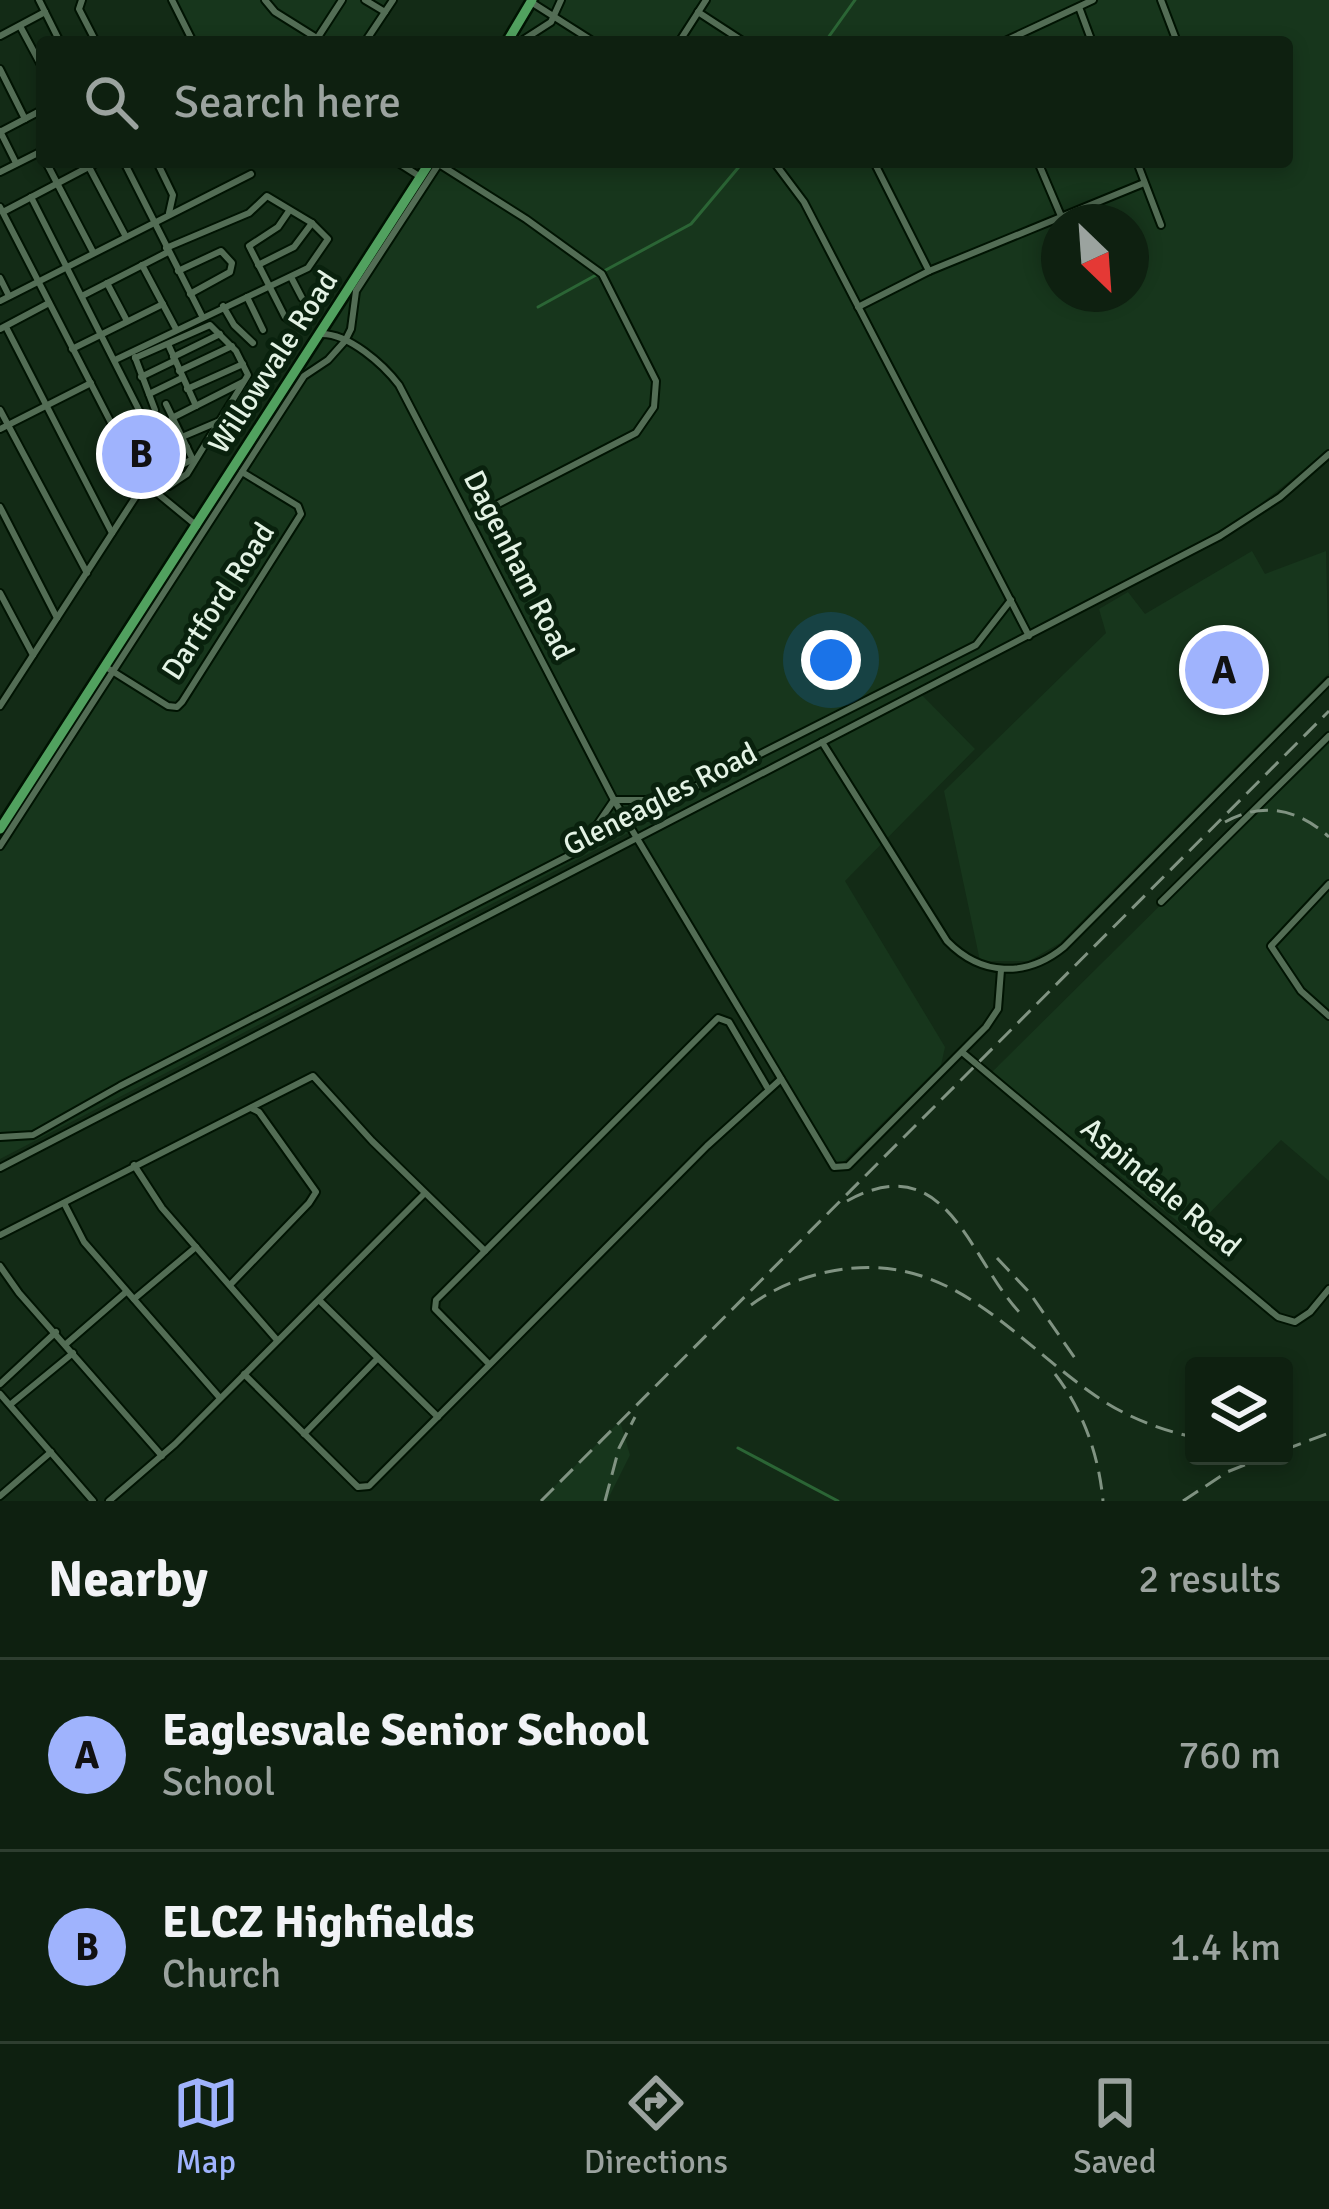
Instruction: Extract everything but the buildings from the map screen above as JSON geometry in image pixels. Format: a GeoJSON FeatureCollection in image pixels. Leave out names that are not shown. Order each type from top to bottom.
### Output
{"type":"FeatureCollection","features":[{"type":"Feature","properties":{"kind":"main road"},"geometry":{"type":"LineString","coordinates":[[511,36],[531,1]]}},
{"type":"Feature","properties":{"kind":"main road","name":"Willowvale Road"},"geometry":{"type":"LineString","coordinates":[[0,829],[110,669],[328,320],[420,176],[430,168]]}},
{"type":"Feature","properties":{"kind":"street"},"geometry":{"type":"LineString","coordinates":[[39,0],[57,36]]}},
{"type":"Feature","properties":{"kind":"street"},"geometry":{"type":"LineString","coordinates":[[82,0],[79,9],[93,36]]}},
{"type":"Feature","properties":{"kind":"street"},"geometry":{"type":"LineString","coordinates":[[172,0],[190,36]]}},
{"type":"Feature","properties":{"kind":"street"},"geometry":{"type":"LineString","coordinates":[[266,0],[275,12],[314,36]]}},
{"type":"Feature","properties":{"kind":"street"},"geometry":{"type":"LineString","coordinates":[[322,36],[342,0]]}},
{"type":"Feature","properties":{"kind":"street"},"geometry":{"type":"LineString","coordinates":[[365,0],[385,12]]}},
{"type":"Feature","properties":{"kind":"street"},"geometry":{"type":"LineString","coordinates":[[369,36],[393,0]]}},
{"type":"Feature","properties":{"kind":"street"},"geometry":{"type":"LineString","coordinates":[[528,36],[555,17],[561,0]]}},
{"type":"Feature","properties":{"kind":"street"},"geometry":{"type":"LineString","coordinates":[[683,36],[706,0]]}},
{"type":"Feature","properties":{"kind":"street"},"geometry":{"type":"LineString","coordinates":[[1016,36],[1094,0]]}},
{"type":"Feature","properties":{"kind":"street"},"geometry":{"type":"LineString","coordinates":[[1161,0],[1175,36]]}},
{"type":"Feature","properties":{"kind":"street"},"geometry":{"type":"LineString","coordinates":[[531,1],[585,36]]}},
{"type":"Feature","properties":{"kind":"street"},"geometry":{"type":"LineString","coordinates":[[1078,7],[1090,36]]}},
{"type":"Feature","properties":{"kind":"street"},"geometry":{"type":"LineString","coordinates":[[0,36],[45,12]]}},
{"type":"Feature","properties":{"kind":"street"},"geometry":{"type":"LineString","coordinates":[[698,12],[735,36]]}},
{"type":"Feature","properties":{"kind":"street"},"geometry":{"type":"LineString","coordinates":[[20,26],[36,56]]}},
{"type":"Feature","properties":{"kind":"street"},"geometry":{"type":"LineString","coordinates":[[0,69],[25,119]]}},
{"type":"Feature","properties":{"kind":"street"},"geometry":{"type":"LineString","coordinates":[[16,164],[0,131],[36,113]]}},
{"type":"Feature","properties":{"kind":"street"},"geometry":{"type":"LineString","coordinates":[[0,172],[36,157]]}},
{"type":"Feature","properties":{"kind":"street"},"geometry":{"type":"LineString","coordinates":[[49,168],[92,252]]}},
{"type":"Feature","properties":{"kind":"street"},"geometry":{"type":"LineString","coordinates":[[85,168],[1,210],[119,440],[149,481],[197,526]]}},
{"type":"Feature","properties":{"kind":"street"},"geometry":{"type":"LineString","coordinates":[[90,168],[125,235]]}},
{"type":"Feature","properties":{"kind":"street"},"geometry":{"type":"LineString","coordinates":[[127,168],[202,316]]}},
{"type":"Feature","properties":{"kind":"street"},"geometry":{"type":"LineString","coordinates":[[160,168],[173,195],[169,213]]}},
{"type":"Feature","properties":{"kind":"street"},"geometry":{"type":"LineString","coordinates":[[407,168],[420,176]]}},
{"type":"Feature","properties":{"kind":"street"},"geometry":{"type":"LineString","coordinates":[[0,846],[110,669],[304,376],[345,341],[356,291],[433,168]]}},
{"type":"Feature","properties":{"kind":"street"},"geometry":{"type":"LineString","coordinates":[[444,168],[599,270],[654,371],[657,391],[652,413],[636,433],[469,520]]}},
{"type":"Feature","properties":{"kind":"street"},"geometry":{"type":"LineString","coordinates":[[778,168],[804,202],[1029,636]]}},
{"type":"Feature","properties":{"kind":"street"},"geometry":{"type":"LineString","coordinates":[[877,168],[929,271]]}},
{"type":"Feature","properties":{"kind":"street"},"geometry":{"type":"LineString","coordinates":[[1041,168],[1056,204]]}},
{"type":"Feature","properties":{"kind":"street"},"geometry":{"type":"LineString","coordinates":[[1139,168],[1161,225]]}},
{"type":"Feature","properties":{"kind":"street"},"geometry":{"type":"LineString","coordinates":[[0,301],[250,174]]}},
{"type":"Feature","properties":{"kind":"street"},"geometry":{"type":"LineString","coordinates":[[1091,204],[1144,183]]}},
{"type":"Feature","properties":{"kind":"street"},"geometry":{"type":"LineString","coordinates":[[82,296],[249,213],[267,196],[326,234],[328,242],[312,266],[202,316],[166,339]]}},
{"type":"Feature","properties":{"kind":"street"},"geometry":{"type":"LineString","coordinates":[[31,197],[143,418]]}},
{"type":"Feature","properties":{"kind":"street"},"geometry":{"type":"LineString","coordinates":[[285,317],[250,244],[275,230],[290,209]]}},
{"type":"Feature","properties":{"kind":"street"},"geometry":{"type":"LineString","coordinates":[[258,265],[291,250],[311,224]]}},
{"type":"Feature","properties":{"kind":"street"},"geometry":{"type":"LineString","coordinates":[[858,307],[1041,224]]}},
{"type":"Feature","properties":{"kind":"street"},"geometry":{"type":"LineString","coordinates":[[0,243],[14,236]]}},
{"type":"Feature","properties":{"kind":"street"},"geometry":{"type":"LineString","coordinates":[[178,271],[221,250],[232,263],[227,275],[190,294]]}},
{"type":"Feature","properties":{"kind":"street"},"geometry":{"type":"LineString","coordinates":[[142,265],[176,329]]}},
{"type":"Feature","properties":{"kind":"street"},"geometry":{"type":"LineString","coordinates":[[291,277],[302,298]]}},
{"type":"Feature","properties":{"kind":"street"},"geometry":{"type":"LineString","coordinates":[[0,278],[9,296]]}},
{"type":"Feature","properties":{"kind":"street"},"geometry":{"type":"LineString","coordinates":[[107,283],[127,321]]}},
{"type":"Feature","properties":{"kind":"street"},"geometry":{"type":"LineString","coordinates":[[247,297],[263,330]]}},
{"type":"Feature","properties":{"kind":"street"},"geometry":{"type":"LineString","coordinates":[[49,303],[3,328],[112,533]]}},
{"type":"Feature","properties":{"kind":"street"},"geometry":{"type":"LineString","coordinates":[[73,349],[163,304]]}},
{"type":"Feature","properties":{"kind":"street"},"geometry":{"type":"LineString","coordinates":[[224,306],[234,326],[253,343]]}},
{"type":"Feature","properties":{"kind":"street"},"geometry":{"type":"LineString","coordinates":[[319,335],[334,334],[328,320]]}},
{"type":"Feature","properties":{"kind":"street"},"geometry":{"type":"LineString","coordinates":[[116,360],[208,325],[244,364],[246,380],[181,480],[169,486],[149,481]]}},
{"type":"Feature","properties":{"kind":"street"},"geometry":{"type":"LineString","coordinates":[[141,377],[220,334]]}},
{"type":"Feature","properties":{"kind":"street","name":"Dagenham Road"},"geometry":{"type":"LineString","coordinates":[[334,334],[386,369],[399,386],[614,800],[834,1167],[843,1169],[962,1052]]}},
{"type":"Feature","properties":{"kind":"street"},"geometry":{"type":"LineString","coordinates":[[166,339],[196,406]]}},
{"type":"Feature","properties":{"kind":"street"},"geometry":{"type":"LineString","coordinates":[[148,394],[232,346]]}},
{"type":"Feature","properties":{"kind":"street"},"geometry":{"type":"LineString","coordinates":[[135,354],[155,410]]}},
{"type":"Feature","properties":{"kind":"street"},"geometry":{"type":"LineString","coordinates":[[119,440],[140,428],[143,418],[155,410],[244,364]]}},
{"type":"Feature","properties":{"kind":"street"},"geometry":{"type":"LineString","coordinates":[[172,418],[246,380]]}},
{"type":"Feature","properties":{"kind":"street"},"geometry":{"type":"LineString","coordinates":[[4,427],[91,383]]}},
{"type":"Feature","properties":{"kind":"street"},"geometry":{"type":"LineString","coordinates":[[214,397],[223,418]]}},
{"type":"Feature","properties":{"kind":"street"},"geometry":{"type":"LineString","coordinates":[[166,404],[194,460]]}},
{"type":"Feature","properties":{"kind":"street"},"geometry":{"type":"LineString","coordinates":[[0,410],[4,427],[87,573]]}},
{"type":"Feature","properties":{"kind":"street"},"geometry":{"type":"LineString","coordinates":[[182,436],[223,418]]}},
{"type":"Feature","properties":{"kind":"street"},"geometry":{"type":"LineString","coordinates":[[149,481],[146,467],[187,447]]}},
{"type":"Feature","properties":{"kind":"street","name":"Gleneagles Road"},"geometry":{"type":"LineString","coordinates":[[0,1168],[1239,525],[1329,454]]}},
{"type":"Feature","properties":{"kind":"street"},"geometry":{"type":"LineString","coordinates":[[0,706],[149,481],[194,460]]}},
{"type":"Feature","properties":{"kind":"street","name":"Dartford Road"},"geometry":{"type":"LineString","coordinates":[[110,669],[162,703],[179,705],[286,542],[301,511],[241,472]]}},
{"type":"Feature","properties":{"kind":"street"},"geometry":{"type":"LineString","coordinates":[[0,507],[57,618]]}},
{"type":"Feature","properties":{"kind":"street"},"geometry":{"type":"LineString","coordinates":[[0,533],[10,528]]}},
{"type":"Feature","properties":{"kind":"street"},"geometry":{"type":"LineString","coordinates":[[0,593],[33,655]]}},
{"type":"Feature","properties":{"kind":"street"},"geometry":{"type":"LineString","coordinates":[[0,1137],[32,1135],[580,850],[614,800],[669,800],[976,645],[1011,600]]}},
{"type":"Feature","properties":{"kind":"street"},"geometry":{"type":"LineString","coordinates":[[822,742],[947,941],[969,960],[1001,970],[1033,966],[1064,947],[1329,682]]}},
{"type":"Feature","properties":{"kind":"street"},"geometry":{"type":"LineString","coordinates":[[831,758],[841,732]]}},
{"type":"Feature","properties":{"kind":"street"},"geometry":{"type":"LineString","coordinates":[[1161,902],[1329,736]]}},
{"type":"Feature","properties":{"kind":"street"},"geometry":{"type":"LineString","coordinates":[[800,754],[831,758]]}},
{"type":"Feature","properties":{"kind":"street"},"geometry":{"type":"LineString","coordinates":[[1329,884],[1271,946],[1301,991],[1329,1016]]}},
{"type":"Feature","properties":{"kind":"street"},"geometry":{"type":"LineString","coordinates":[[962,1052],[996,1013],[1001,970]]}},
{"type":"Feature","properties":{"kind":"street"},"geometry":{"type":"LineString","coordinates":[[489,1364],[434,1306],[734,1000]]}},
{"type":"Feature","properties":{"kind":"street"},"geometry":{"type":"LineString","coordinates":[[722,1017],[767,1087]]}},
{"type":"Feature","properties":{"kind":"street","name":"Aspindale Road"},"geometry":{"type":"LineString","coordinates":[[962,1052],[1286,1322],[1303,1319],[1329,1289]]}},
{"type":"Feature","properties":{"kind":"street"},"geometry":{"type":"LineString","coordinates":[[0,1235],[313,1076],[485,1251]]}},
{"type":"Feature","properties":{"kind":"street"},"geometry":{"type":"LineString","coordinates":[[244,1373],[361,1489],[369,1486],[767,1087],[781,1079]]}},
{"type":"Feature","properties":{"kind":"street"},"geometry":{"type":"LineString","coordinates":[[230,1285],[316,1192],[259,1112],[250,1108]]}},
{"type":"Feature","properties":{"kind":"street"},"geometry":{"type":"LineString","coordinates":[[134,1165],[162,1208],[277,1340]]}},
{"type":"Feature","properties":{"kind":"street"},"geometry":{"type":"LineString","coordinates":[[109,1501],[162,1456],[425,1193]]}},
{"type":"Feature","properties":{"kind":"street"},"geometry":{"type":"LineString","coordinates":[[64,1203],[84,1242],[220,1398]]}},
{"type":"Feature","properties":{"kind":"street"},"geometry":{"type":"LineString","coordinates":[[134,1299],[196,1247]]}},
{"type":"Feature","properties":{"kind":"street"},"geometry":{"type":"LineString","coordinates":[[0,1266],[162,1456]]}},
{"type":"Feature","properties":{"kind":"street"},"geometry":{"type":"LineString","coordinates":[[66,1344],[126,1292]]}},
{"type":"Feature","properties":{"kind":"street"},"geometry":{"type":"LineString","coordinates":[[320,1300],[438,1417]]}},
{"type":"Feature","properties":{"kind":"street"},"geometry":{"type":"LineString","coordinates":[[0,1384],[56,1332]]}},
{"type":"Feature","properties":{"kind":"street"},"geometry":{"type":"LineString","coordinates":[[10,1405],[73,1353]]}},
{"type":"Feature","properties":{"kind":"street"},"geometry":{"type":"LineString","coordinates":[[304,1434],[378,1359]]}},
{"type":"Feature","properties":{"kind":"street"},"geometry":{"type":"LineString","coordinates":[[1,1396],[93,1501]]}},
{"type":"Feature","properties":{"kind":"street"},"geometry":{"type":"LineString","coordinates":[[0,1496],[51,1453]]}},
{"type":"Feature","properties":{"kind":"shaded area"},"geometry":{"type":"Polygon","coordinates":[[[167,0],[392,0],[369,36],[185,36],[167,0]]]}},
{"type":"Feature","properties":{"kind":"shaded area"},"geometry":{"type":"Polygon","coordinates":[[[540,0],[1329,0],[1329,450],[1235,524],[916,689],[975,749],[845,881],[945,1047],[941,1065],[838,1167],[636,829],[0,1159],[0,842],[431,168],[1293,168],[1293,36],[517,36],[540,0]]]}},
{"type":"Feature","properties":{"kind":"shaded area"},"geometry":{"type":"Polygon","coordinates":[[[1252,551],[1265,574],[1326,551],[1329,673],[1060,943],[1029,961],[980,961],[944,791],[1106,633],[1099,609],[1128,592],[1145,614],[1252,551]]]}},
{"type":"Feature","properties":{"kind":"shaded area"},"geometry":{"type":"Polygon","coordinates":[[[1329,738],[1329,1181],[1281,1140],[1191,1232],[991,1073],[1329,738]]]}},
{"type":"Feature","properties":{"kind":"shaded area"},"geometry":{"type":"Polygon","coordinates":[[[620,1421],[630,1455],[607,1501],[540,1501],[620,1421]]]}},
{"type":"Feature","properties":{"kind":"waterway"},"geometry":{"type":"LineString","coordinates":[[829,36],[855,0]]}},
{"type":"Feature","properties":{"kind":"waterway"},"geometry":{"type":"LineString","coordinates":[[604,271],[691,224],[738,168]]}},
{"type":"Feature","properties":{"kind":"waterway"},"geometry":{"type":"LineString","coordinates":[[538,307],[596,275]]}},
{"type":"Feature","properties":{"kind":"waterway"},"geometry":{"type":"LineString","coordinates":[[738,1448],[838,1501]]}},
{"type":"Feature","properties":{"kind":"railway"},"geometry":{"type":"LineString","coordinates":[[541,1501],[1329,711]]}},
{"type":"Feature","properties":{"kind":"railway"},"geometry":{"type":"LineString","coordinates":[[1225,822],[1253,812],[1280,811],[1305,820],[1329,837]]}},
{"type":"Feature","properties":{"kind":"railway"},"geometry":{"type":"LineString","coordinates":[[847,1201],[881,1188],[909,1188],[932,1198],[952,1216],[1020,1313]]}},
{"type":"Feature","properties":{"kind":"railway"},"geometry":{"type":"LineString","coordinates":[[997,1258],[1029,1292],[1079,1364]]}},
{"type":"Feature","properties":{"kind":"railway"},"geometry":{"type":"LineString","coordinates":[[751,1305],[788,1284],[827,1272],[869,1268],[907,1272],[972,1301],[1116,1409],[1185,1435]]}},
{"type":"Feature","properties":{"kind":"railway"},"geometry":{"type":"LineString","coordinates":[[1055,1374],[1088,1434],[1103,1501]]}},
{"type":"Feature","properties":{"kind":"railway"},"geometry":{"type":"LineString","coordinates":[[605,1501],[619,1448],[635,1417]]}},
{"type":"Feature","properties":{"kind":"railway"},"geometry":{"type":"LineString","coordinates":[[1293,1447],[1329,1433]]}},
{"type":"Feature","properties":{"kind":"railway"},"geometry":{"type":"LineString","coordinates":[[1183,1501],[1244,1465]]}},
{"type":"Feature","properties":{"kind":"place","name":"ELCZ Highfields"},"geometry":{"type":"Point","coordinates":[141,454]}},
{"type":"Feature","properties":{"kind":"place","name":"Eaglesvale Senior School"},"geometry":{"type":"Point","coordinates":[1224,670]}}]}
